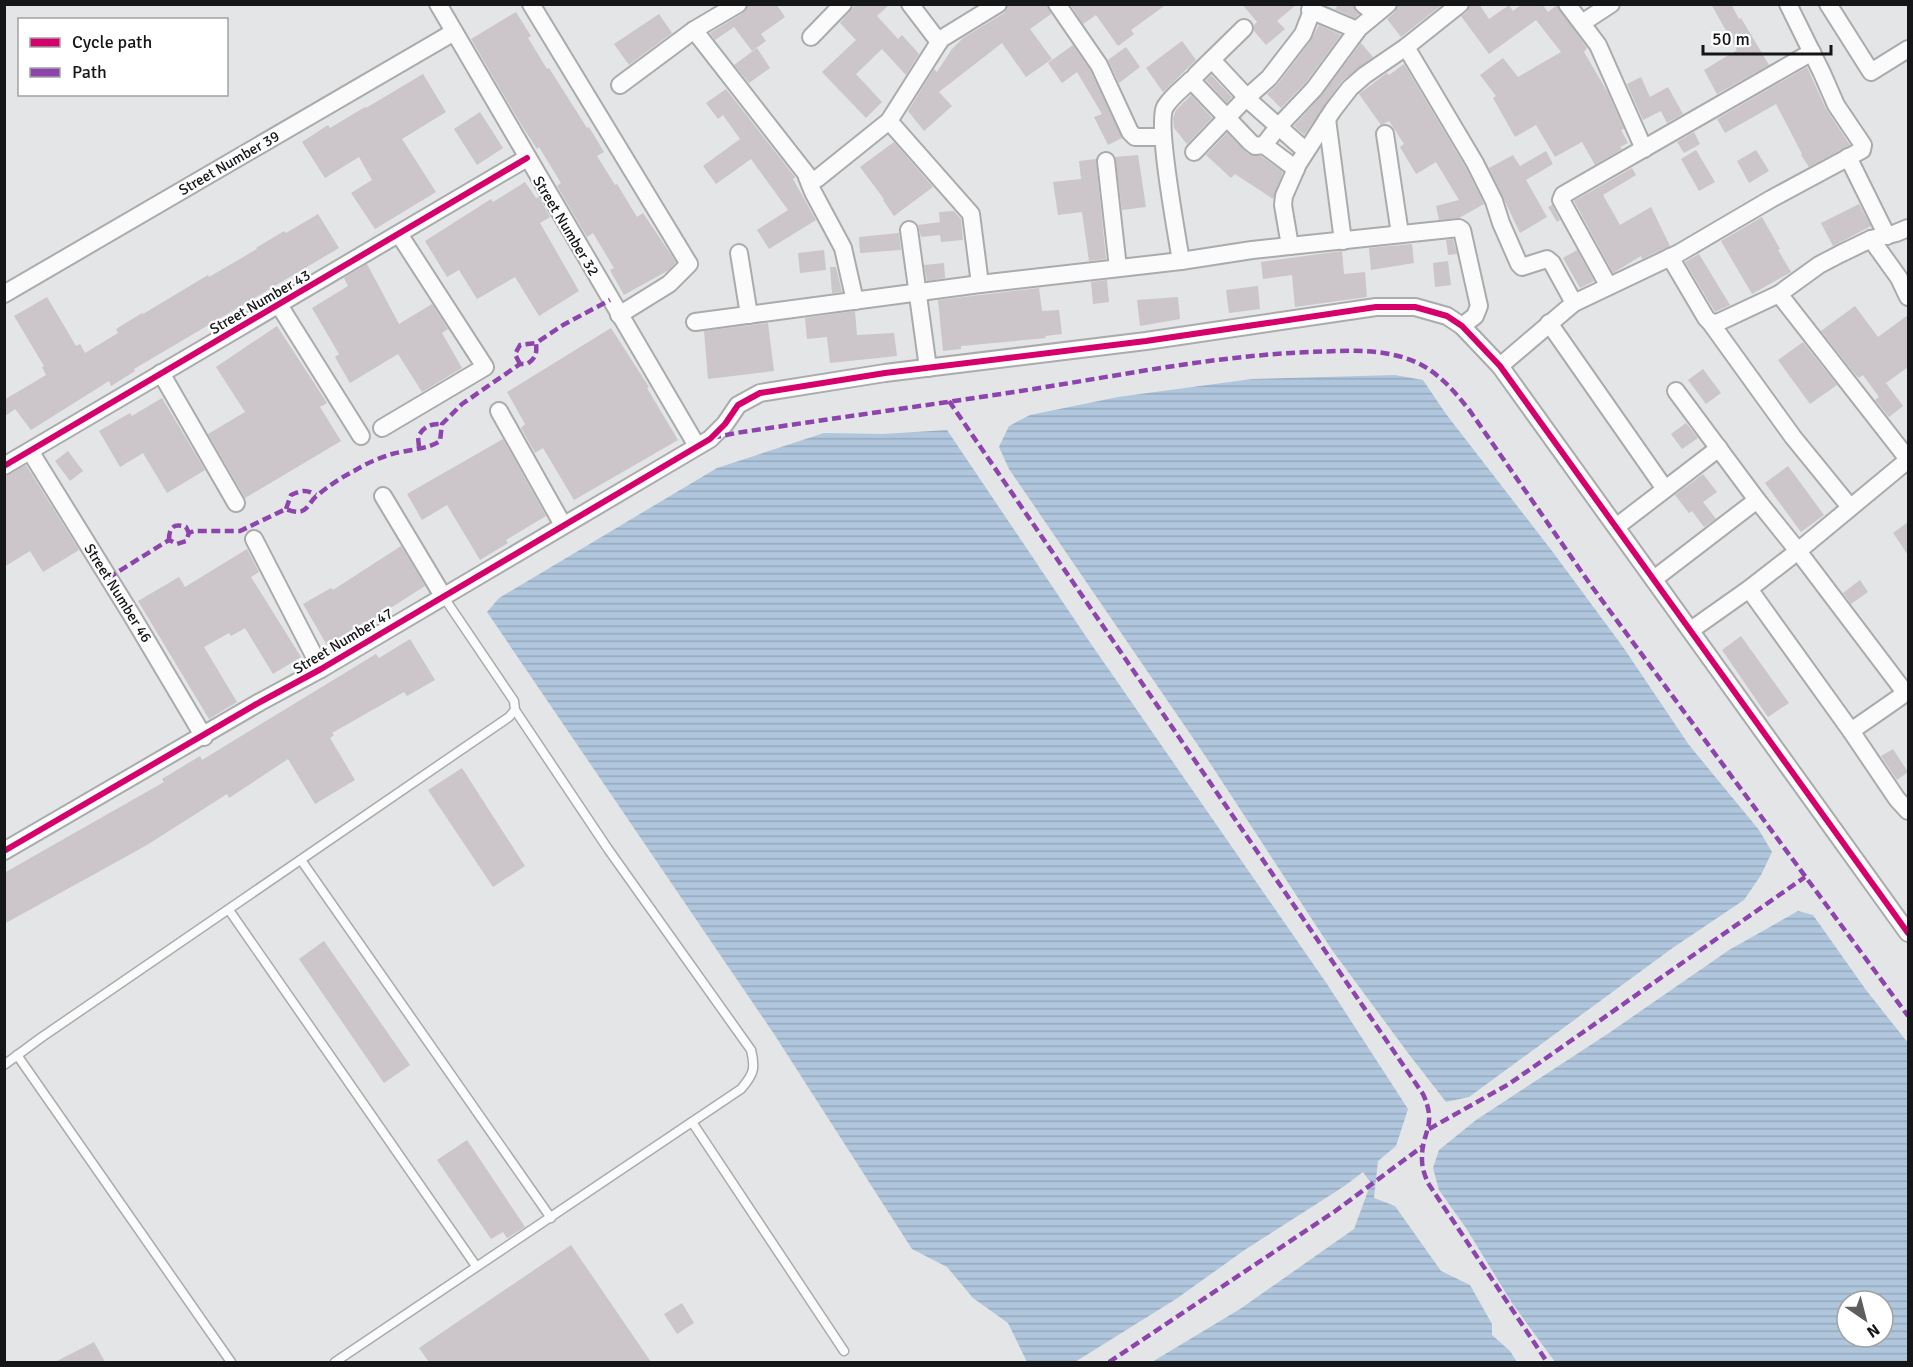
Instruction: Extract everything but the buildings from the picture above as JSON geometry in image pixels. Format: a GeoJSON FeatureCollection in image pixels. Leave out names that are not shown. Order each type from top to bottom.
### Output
{"type":"FeatureCollection","features":[{"type":"Feature","properties":{"kind":"street","name":"Street Number 32"},"geometry":{"type":"LineString","coordinates":[[438,4],[694,447]]}},
{"type":"Feature","properties":{"kind":"street"},"geometry":{"type":"LineString","coordinates":[[531,4],[689,264],[669,284],[619,315]]}},
{"type":"Feature","properties":{"kind":"street"},"geometry":{"type":"LineString","coordinates":[[620,85],[694,30],[738,4]]}},
{"type":"Feature","properties":{"kind":"street"},"geometry":{"type":"LineString","coordinates":[[811,37],[843,4]]}},
{"type":"Feature","properties":{"kind":"street"},"geometry":{"type":"LineString","coordinates":[[910,4],[939,42]]}},
{"type":"Feature","properties":{"kind":"street"},"geometry":{"type":"LineString","coordinates":[[807,177],[814,180],[818,178],[889,121],[946,34],[998,4]]}},
{"type":"Feature","properties":{"kind":"street"},"geometry":{"type":"LineString","coordinates":[[1057,4],[1099,65],[1130,132],[1135,137],[1163,138]]}},
{"type":"Feature","properties":{"kind":"street"},"geometry":{"type":"LineString","coordinates":[[1567,4],[1599,45],[1644,149]]}},
{"type":"Feature","properties":{"kind":"street"},"geometry":{"type":"LineString","coordinates":[[1582,22],[1611,4]]}},
{"type":"Feature","properties":{"kind":"street"},"geometry":{"type":"LineString","coordinates":[[1500,366],[1574,303],[1670,257],[1862,150],[1863,145],[1836,105],[1788,4]]}},
{"type":"Feature","properties":{"kind":"street"},"geometry":{"type":"LineString","coordinates":[[1828,4],[1871,72],[1908,49]]}},
{"type":"Feature","properties":{"kind":"street"},"geometry":{"type":"LineString","coordinates":[[1290,246],[1283,205],[1284,196],[1306,151],[1327,119],[1357,82],[1406,47],[1454,6]]}},
{"type":"Feature","properties":{"kind":"street"},"geometry":{"type":"LineString","coordinates":[[1264,145],[1314,89],[1375,8]]}},
{"type":"Feature","properties":{"kind":"street"},"geometry":{"type":"LineString","coordinates":[[1194,152],[1247,97],[1263,84],[1303,34],[1311,10],[1357,30]]}},
{"type":"Feature","properties":{"kind":"street"},"geometry":{"type":"LineString","coordinates":[[1196,75],[1244,28]]}},
{"type":"Feature","properties":{"kind":"street"},"geometry":{"type":"LineString","coordinates":[[694,30],[807,177],[841,244],[855,301]]}},
{"type":"Feature","properties":{"kind":"street","name":"Street Number 39"},"geometry":{"type":"LineString","coordinates":[[4,294],[454,32]]}},
{"type":"Feature","properties":{"kind":"street"},"geometry":{"type":"LineString","coordinates":[[1406,47],[1475,163],[1494,201],[1519,264],[1527,267],[1547,260],[1552,263],[1574,303]]}},
{"type":"Feature","properties":{"kind":"street"},"geometry":{"type":"LineString","coordinates":[[1608,285],[1585,246],[1561,197],[1812,52]]}},
{"type":"Feature","properties":{"kind":"street"},"geometry":{"type":"LineString","coordinates":[[1212,60],[1247,97],[1306,151]]}},
{"type":"Feature","properties":{"kind":"street"},"geometry":{"type":"LineString","coordinates":[[1181,261],[1163,138],[1164,109],[1191,80],[1255,146],[1264,145],[1296,169]]}},
{"type":"Feature","properties":{"kind":"street"},"geometry":{"type":"LineString","coordinates":[[1327,119],[1343,241]]}},
{"type":"Feature","properties":{"kind":"street"},"geometry":{"type":"LineString","coordinates":[[889,121],[971,214],[980,284]]}},
{"type":"Feature","properties":{"kind":"street"},"geometry":{"type":"LineString","coordinates":[[1385,134],[1400,234]]}},
{"type":"Feature","properties":{"kind":"street"},"geometry":{"type":"LineString","coordinates":[[1848,157],[1879,238],[1908,297]]}},
{"type":"Feature","properties":{"kind":"street","name":"Street Number 43"},"geometry":{"type":"LineString","coordinates":[[4,466],[527,158]]}},
{"type":"Feature","properties":{"kind":"street"},"geometry":{"type":"LineString","coordinates":[[1106,161],[1118,268]]}},
{"type":"Feature","properties":{"kind":"street"},"geometry":{"type":"LineString","coordinates":[[1710,322],[1717,324],[1779,294],[1820,265],[1879,238],[1908,228]]}},
{"type":"Feature","properties":{"kind":"street"},"geometry":{"type":"LineString","coordinates":[[695,322],[1290,246],[1461,229],[1479,306],[1475,316],[1462,326]]}},
{"type":"Feature","properties":{"kind":"street"},"geometry":{"type":"LineString","coordinates":[[909,230],[928,368]]}},
{"type":"Feature","properties":{"kind":"street"},"geometry":{"type":"LineString","coordinates":[[382,428],[485,367],[399,234]]}},
{"type":"Feature","properties":{"kind":"street"},"geometry":{"type":"LineString","coordinates":[[739,253],[749,315]]}},
{"type":"Feature","properties":{"kind":"street"},"geometry":{"type":"LineString","coordinates":[[1670,257],[1710,322],[1793,436],[1851,507]]}},
{"type":"Feature","properties":{"kind":"street"},"geometry":{"type":"LineString","coordinates":[[1691,630],[1798,551],[1908,460],[1779,294]]}},
{"type":"Feature","properties":{"kind":"street"},"geometry":{"type":"LineString","coordinates":[[279,305],[361,436]]}},
{"type":"Feature","properties":{"kind":"street","name":"Street Number 47"},"geometry":{"type":"LineString","coordinates":[[4,851],[321,669],[694,447],[718,430],[738,405],[760,393],[928,368],[1146,341],[1376,307],[1415,307],[1447,316],[1462,326],[1500,366],[1908,933]]}},
{"type":"Feature","properties":{"kind":"street"},"geometry":{"type":"LineString","coordinates":[[1549,323],[1665,489]]}},
{"type":"Feature","properties":{"kind":"street"},"geometry":{"type":"LineString","coordinates":[[161,373],[236,503]]}},
{"type":"Feature","properties":{"kind":"street"},"geometry":{"type":"LineString","coordinates":[[1676,391],[1902,687],[1905,698],[1851,731]]}},
{"type":"Feature","properties":{"kind":"street"},"geometry":{"type":"LineString","coordinates":[[499,411],[563,525]]}},
{"type":"Feature","properties":{"kind":"street"},"geometry":{"type":"LineString","coordinates":[[1616,527],[1719,448]]}},
{"type":"Feature","properties":{"kind":"street","name":"Street Number 46"},"geometry":{"type":"LineString","coordinates":[[30,451],[204,737]]}},
{"type":"Feature","properties":{"kind":"street"},"geometry":{"type":"LineString","coordinates":[[383,496],[443,596]]}},
{"type":"Feature","properties":{"kind":"street"},"geometry":{"type":"LineString","coordinates":[[1654,579],[1757,500]]}},
{"type":"Feature","properties":{"kind":"street"},"geometry":{"type":"LineString","coordinates":[[254,539],[321,669]]}},
{"type":"Feature","properties":{"kind":"street"},"geometry":{"type":"LineString","coordinates":[[1749,589],[1851,731],[1881,777],[1908,811]]}},
{"type":"Feature","properties":{"kind":"lane"},"geometry":{"type":"LineString","coordinates":[[335,1362],[741,1089],[752,1076],[754,1061],[751,1050],[608,849],[515,710],[514,701],[443,596]]}},
{"type":"Feature","properties":{"kind":"lane"},"geometry":{"type":"LineString","coordinates":[[4,1065],[501,725],[515,710]]}},
{"type":"Feature","properties":{"kind":"lane"},"geometry":{"type":"LineString","coordinates":[[301,860],[551,1218]]}},
{"type":"Feature","properties":{"kind":"lane"},"geometry":{"type":"LineString","coordinates":[[228,910],[476,1266]]}},
{"type":"Feature","properties":{"kind":"lane"},"geometry":{"type":"LineString","coordinates":[[17,1055],[231,1362]]}},
{"type":"Feature","properties":{"kind":"lane"},"geometry":{"type":"LineString","coordinates":[[692,1122],[844,1351]]}},
{"type":"Feature","properties":{"kind":"water"},"geometry":{"type":"Polygon","coordinates":[[[1395,375],[1423,380],[1446,414],[1623,647],[1689,745],[1759,830],[1772,852],[1761,875],[1744,900],[1674,947],[1469,1097],[1446,1102],[1332,950],[1208,760],[1009,469],[999,447],[1009,426],[1030,415],[1118,397],[1252,379],[1395,375]]]}},
{"type":"Feature","properties":{"kind":"water"},"geometry":{"type":"Polygon","coordinates":[[[947,430],[1089,641],[1327,984],[1408,1109],[1396,1146],[1378,1161],[1374,1198],[1395,1206],[1441,1271],[1470,1285],[1492,1324],[1492,1335],[1510,1351],[1517,1362],[1152,1362],[1240,1309],[1354,1229],[1371,1183],[1363,1172],[1246,1249],[1176,1299],[1075,1362],[1027,1362],[1008,1323],[973,1298],[947,1267],[912,1249],[774,1034],[487,612],[499,598],[717,468],[824,433],[883,434],[947,430]]]}},
{"type":"Feature","properties":{"kind":"water"},"geometry":{"type":"Polygon","coordinates":[[[1798,911],[1813,915],[1866,990],[1908,1043],[1908,1362],[1555,1362],[1512,1303],[1466,1228],[1439,1190],[1433,1168],[1439,1150],[1476,1120],[1609,1033],[1729,950],[1798,911]]]}},
{"type":"Feature","properties":{"kind":"marked path"},"geometry":{"type":"LineString","coordinates":[[108,578],[169,540],[177,544],[186,541],[189,533],[194,531],[240,531],[286,509],[303,511],[327,487],[363,466],[392,454],[435,444],[440,441],[442,424],[462,404],[520,364],[530,362],[535,355],[536,343],[563,325],[610,300]]}},
{"type":"Feature","properties":{"kind":"marked path"},"geometry":{"type":"LineString","coordinates":[[520,364],[515,354],[520,345],[536,343]]}},
{"type":"Feature","properties":{"kind":"marked path"},"geometry":{"type":"LineString","coordinates":[[712,438],[1235,358],[1273,354],[1358,351],[1393,355],[1415,362],[1442,379],[1470,411],[1590,584],[1908,1016]]}},
{"type":"Feature","properties":{"kind":"marked path"},"geometry":{"type":"LineString","coordinates":[[949,401],[1423,1094],[1429,1114],[1422,1150],[1423,1169],[1428,1183],[1547,1362]]}},
{"type":"Feature","properties":{"kind":"marked path"},"geometry":{"type":"LineString","coordinates":[[419,447],[418,437],[423,430],[431,425],[442,424]]}},
{"type":"Feature","properties":{"kind":"marked path"},"geometry":{"type":"LineString","coordinates":[[286,509],[291,495],[304,491],[316,495]]}},
{"type":"Feature","properties":{"kind":"marked path"},"geometry":{"type":"LineString","coordinates":[[169,540],[171,529],[175,526],[186,527],[189,533]]}},
{"type":"Feature","properties":{"kind":"marked path"},"geometry":{"type":"LineString","coordinates":[[1429,1129],[1509,1084],[1805,877]]}},
{"type":"Feature","properties":{"kind":"marked path"},"geometry":{"type":"LineString","coordinates":[[1109,1362],[1334,1212],[1423,1146]]}},
{"type":"Feature","properties":{"kind":"cycle path"},"geometry":{"type":"LineString","coordinates":[[4,466],[527,158]]}},
{"type":"Feature","properties":{"kind":"cycle path"},"geometry":{"type":"LineString","coordinates":[[4,851],[321,669],[710,439],[725,424],[738,405],[760,393],[885,373],[1146,341],[1376,307],[1415,307],[1447,316],[1462,326],[1500,366],[1908,933]]}}]}
